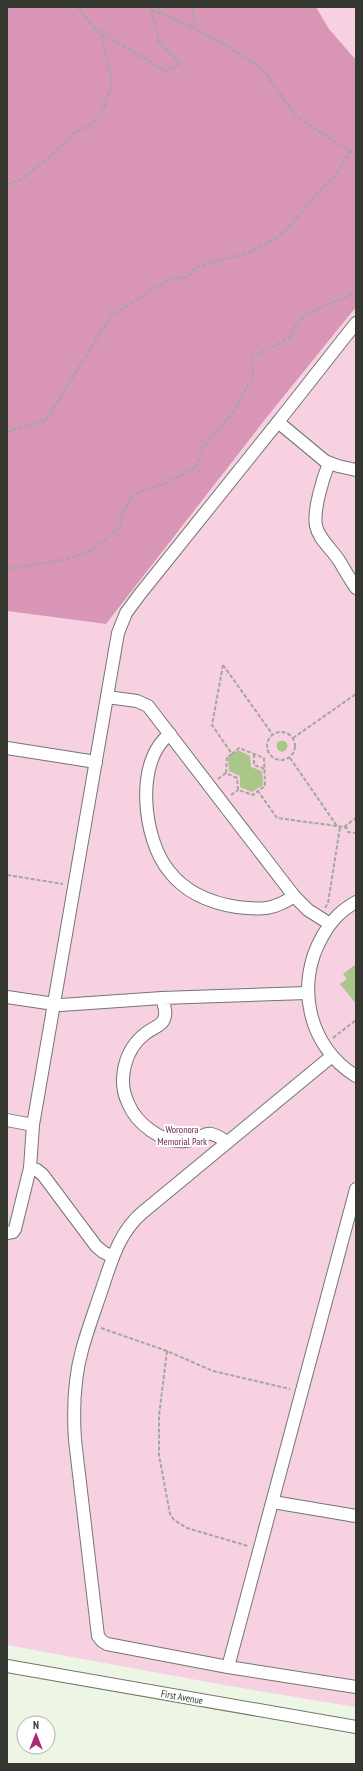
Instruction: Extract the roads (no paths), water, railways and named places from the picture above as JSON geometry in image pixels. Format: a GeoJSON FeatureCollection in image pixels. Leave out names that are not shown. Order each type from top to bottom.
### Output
{"type":"FeatureCollection","features":[{"type":"Feature","properties":{"kind":"street"},"geometry":{"type":"LineString","coordinates":[[7,1233],[13,1232],[15,1229],[30,1168],[33,1124],[118,633],[126,613],[234,475],[356,324]]}},
{"type":"Feature","properties":{"kind":"street"},"geometry":{"type":"LineString","coordinates":[[278,422],[329,463],[356,470]]}},
{"type":"Feature","properties":{"kind":"street"},"geometry":{"type":"LineString","coordinates":[[329,463],[324,476],[316,512],[316,525],[320,536],[339,561],[356,588]]}},
{"type":"Feature","properties":{"kind":"street"},"geometry":{"type":"LineString","coordinates":[[107,697],[145,704],[170,734],[294,896],[308,910],[330,924]]}},
{"type":"Feature","properties":{"kind":"street"},"geometry":{"type":"LineString","coordinates":[[170,734],[160,744],[153,758],[148,780],[147,794],[147,811],[152,836],[166,868],[191,891],[203,898],[226,905],[267,909],[280,905],[294,896]]}},
{"type":"Feature","properties":{"kind":"street"},"geometry":{"type":"LineString","coordinates":[[7,748],[96,762]]}},
{"type":"Feature","properties":{"kind":"street"},"geometry":{"type":"LineString","coordinates":[[356,902],[342,910],[330,924],[318,943],[309,971],[307,993],[313,1024],[324,1044],[332,1056],[356,1076]]}},
{"type":"Feature","properties":{"kind":"street"},"geometry":{"type":"LineString","coordinates":[[7,997],[54,1004],[75,1004],[162,998],[307,993]]}},
{"type":"Feature","properties":{"kind":"street"},"geometry":{"type":"LineString","coordinates":[[162,998],[165,1010],[164,1020],[137,1040],[126,1059],[124,1081],[125,1094],[128,1103],[142,1124],[150,1130],[167,1138],[185,1142],[210,1133],[216,1134],[227,1142]]}},
{"type":"Feature","properties":{"kind":"street"},"geometry":{"type":"LineString","coordinates":[[332,1056],[138,1216],[123,1235],[113,1257],[90,1325],[78,1368],[74,1429],[98,1636],[102,1641],[107,1644],[228,1667],[356,1687]]}},
{"type":"Feature","properties":{"kind":"street"},"geometry":{"type":"LineString","coordinates":[[7,1120],[33,1124]]}},
{"type":"Feature","properties":{"kind":"street"},"geometry":{"type":"LineString","coordinates":[[30,1168],[37,1170],[43,1175],[98,1249],[113,1257]]}},
{"type":"Feature","properties":{"kind":"street"},"geometry":{"type":"LineString","coordinates":[[228,1667],[356,1189]]}},
{"type":"Feature","properties":{"kind":"street"},"geometry":{"type":"LineString","coordinates":[[273,1502],[356,1516]]}},
{"type":"Feature","properties":{"kind":"street","name":"First Avenue"},"geometry":{"type":"LineString","coordinates":[[7,1666],[356,1727]]}},
{"type":"Feature","properties":{"kind":"park label","name":"Woronora Memorial Park"},"geometry":{"type":"Point","coordinates":[182,1134]}}]}
